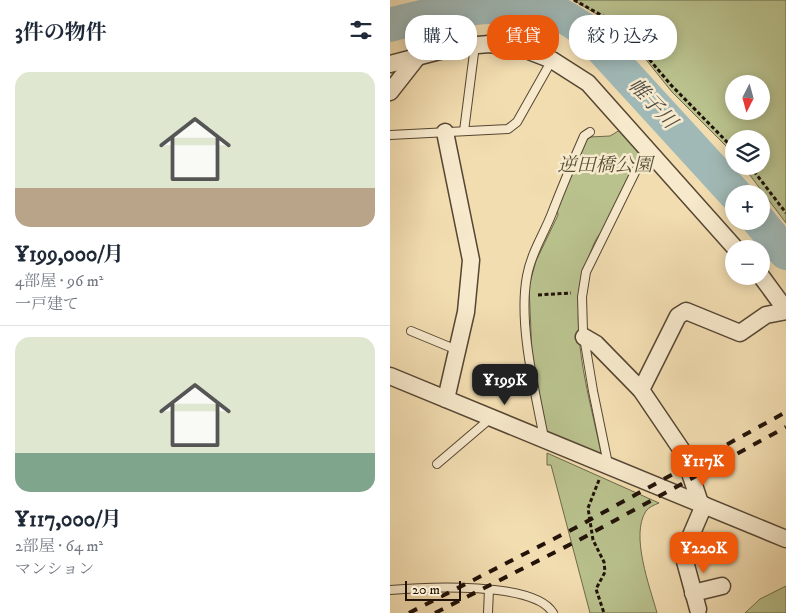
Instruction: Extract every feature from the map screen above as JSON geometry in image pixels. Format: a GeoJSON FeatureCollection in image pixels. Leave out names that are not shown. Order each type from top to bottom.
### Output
{"type":"FeatureCollection","features":[{"type":"Feature","properties":{"kind":"street"},"geometry":{"type":"LineString","coordinates":[[390,64],[405,59]]}},
{"type":"Feature","properties":{"kind":"street"},"geometry":{"type":"LineString","coordinates":[[390,92],[415,60]]}},
{"type":"Feature","properties":{"kind":"street"},"geometry":{"type":"LineString","coordinates":[[552,60],[588,83],[728,240]]}},
{"type":"Feature","properties":{"kind":"street"},"geometry":{"type":"LineString","coordinates":[[445,132],[471,260],[466,312],[446,399]]}},
{"type":"Feature","properties":{"kind":"street"},"geometry":{"type":"LineString","coordinates":[[641,390],[678,316],[686,311],[740,334],[766,316],[786,310],[768,285]]}},
{"type":"Feature","properties":{"kind":"street"},"geometry":{"type":"LineString","coordinates":[[584,337],[596,344],[641,390],[683,452],[702,504],[683,554],[698,609]]}},
{"type":"Feature","properties":{"kind":"street"},"geometry":{"type":"LineString","coordinates":[[390,376],[608,464],[786,539]]}},
{"type":"Feature","properties":{"kind":"street"},"geometry":{"type":"LineString","coordinates":[[693,593],[722,586]]}},
{"type":"Feature","properties":{"kind":"lane"},"geometry":{"type":"LineString","coordinates":[[464,131],[473,60]]}},
{"type":"Feature","properties":{"kind":"lane"},"geometry":{"type":"LineString","coordinates":[[390,134],[508,129],[517,122],[552,60]]}},
{"type":"Feature","properties":{"kind":"lane"},"geometry":{"type":"LineString","coordinates":[[544,438],[528,356],[525,295],[530,261],[584,136],[590,132]]}},
{"type":"Feature","properties":{"kind":"lane"},"geometry":{"type":"LineString","coordinates":[[608,464],[592,391],[584,337],[582,293],[586,272],[648,148]]}},
{"type":"Feature","properties":{"kind":"lane"},"geometry":{"type":"LineString","coordinates":[[411,331],[457,350]]}},
{"type":"Feature","properties":{"kind":"lane"},"geometry":{"type":"LineString","coordinates":[[437,464],[492,418]]}},
{"type":"Feature","properties":{"kind":"lane"},"geometry":{"type":"LineString","coordinates":[[390,590],[422,587],[489,589],[530,596],[549,607],[553,613]]}},
{"type":"Feature","properties":{"kind":"lane"},"geometry":{"type":"LineString","coordinates":[[488,613],[489,589]]}},
{"type":"Feature","properties":{"kind":"path"},"geometry":{"type":"LineString","coordinates":[[574,0],[621,26],[671,85],[725,140]]}},
{"type":"Feature","properties":{"kind":"path"},"geometry":{"type":"LineString","coordinates":[[757,175],[786,213]]}},
{"type":"Feature","properties":{"kind":"path"},"geometry":{"type":"LineString","coordinates":[[525,295],[582,293]]}},
{"type":"Feature","properties":{"kind":"path"},"geometry":{"type":"LineString","coordinates":[[604,613],[596,589],[605,572],[604,562],[593,540],[588,508],[608,464]]}},
{"type":"Feature","properties":{"kind":"green space"},"geometry":{"type":"Polygon","coordinates":[[[573,0],[786,0],[786,223],[770,202],[770,185],[757,185],[750,175],[770,175],[770,130],[725,130],[725,145],[672,92],[646,60],[677,60],[677,15],[598,15],[573,0]]]}},
{"type":"Feature","properties":{"kind":"green space","name":"逆田橋公園"},"geometry":{"type":"Polygon","coordinates":[[[620,130],[642,152],[604,230],[597,238],[589,256],[582,281],[579,306],[581,357],[602,458],[545,432],[532,355],[529,286],[536,261],[558,215],[557,208],[586,141],[590,137],[610,136],[620,130]]]}},
{"type":"Feature","properties":{"kind":"green space"},"geometry":{"type":"Polygon","coordinates":[[[547,453],[659,503],[646,511],[640,533],[646,576],[657,613],[590,613],[551,465],[547,465],[547,453]]]}},
{"type":"Feature","properties":{"kind":"green space"},"geometry":{"type":"Polygon","coordinates":[[[786,586],[786,613],[745,613],[760,599],[786,586]]]}},
{"type":"Feature","properties":{"kind":"waterway","name":"帷子川"},"geometry":{"type":"LineString","coordinates":[[390,25],[429,15],[491,7],[531,8],[551,11],[569,19],[585,30],[727,185]]}},
{"type":"Feature","properties":{"kind":"waterway","name":"帷子川"},"geometry":{"type":"LineString","coordinates":[[767,230],[786,253]]}},
{"type":"Feature","properties":{"kind":"railway"},"geometry":{"type":"LineString","coordinates":[[409,613],[575,528],[786,412]]}},
{"type":"Feature","properties":{"kind":"railway"},"geometry":{"type":"LineString","coordinates":[[435,613],[579,540],[786,427]]}}]}
